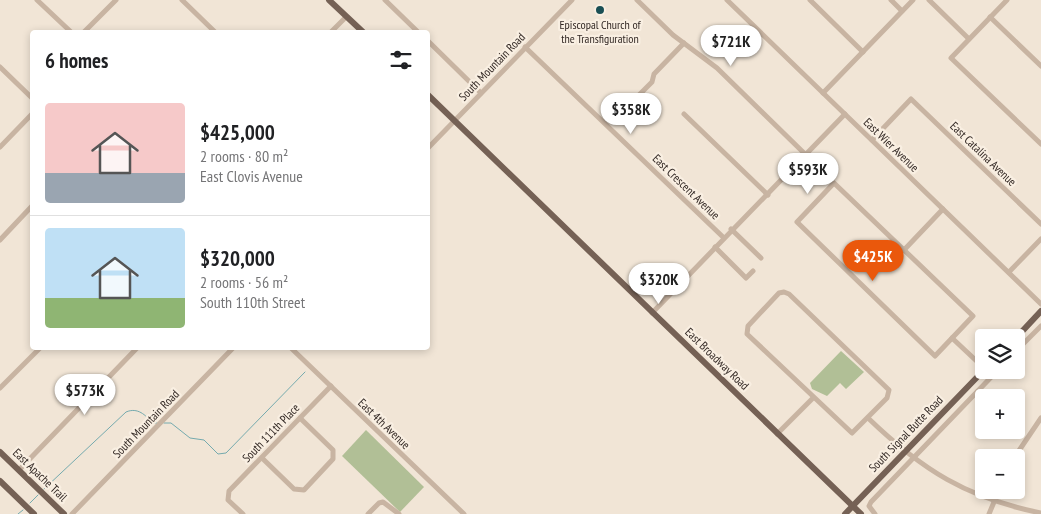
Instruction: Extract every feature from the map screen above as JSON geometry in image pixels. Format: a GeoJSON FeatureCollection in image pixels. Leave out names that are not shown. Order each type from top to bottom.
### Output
{"type":"FeatureCollection","features":[{"type":"Feature","properties":{"kind":"main road"},"geometry":{"type":"LineString","coordinates":[[329,0],[361,30]]}},
{"type":"Feature","properties":{"kind":"main road","name":"East Broadway Road"},"geometry":{"type":"LineString","coordinates":[[430,97],[861,514]]}},
{"type":"Feature","properties":{"kind":"main road"},"geometry":{"type":"LineString","coordinates":[[1025,329],[1041,312]]}},
{"type":"Feature","properties":{"kind":"main road","name":"South Signal Butte Road"},"geometry":{"type":"LineString","coordinates":[[845,514],[975,378]]}},
{"type":"Feature","properties":{"kind":"main road","name":"East Apache Trail"},"geometry":{"type":"LineString","coordinates":[[0,452],[64,514]]}},
{"type":"Feature","properties":{"kind":"main road"},"geometry":{"type":"LineString","coordinates":[[0,481],[34,514]]}},
{"type":"Feature","properties":{"kind":"street"},"geometry":{"type":"LineString","coordinates":[[37,0],[69,30]]}},
{"type":"Feature","properties":{"kind":"street"},"geometry":{"type":"LineString","coordinates":[[86,30],[116,0]]}},
{"type":"Feature","properties":{"kind":"street"},"geometry":{"type":"LineString","coordinates":[[182,0],[213,30]]}},
{"type":"Feature","properties":{"kind":"street"},"geometry":{"type":"LineString","coordinates":[[384,0],[416,30]]}},
{"type":"Feature","properties":{"kind":"street","name":"South Mountain Road"},"geometry":{"type":"LineString","coordinates":[[430,146],[572,0]]}},
{"type":"Feature","properties":{"kind":"street"},"geometry":{"type":"LineString","coordinates":[[636,0],[684,43],[717,68],[806,155]]}},
{"type":"Feature","properties":{"kind":"street","name":"East Wier Avenue"},"geometry":{"type":"LineString","coordinates":[[727,0],[1041,304]]}},
{"type":"Feature","properties":{"kind":"street"},"geometry":{"type":"LineString","coordinates":[[810,0],[863,52]]}},
{"type":"Feature","properties":{"kind":"street"},"geometry":{"type":"LineString","coordinates":[[891,0],[902,11]]}},
{"type":"Feature","properties":{"kind":"street"},"geometry":{"type":"LineString","coordinates":[[823,93],[913,0]]}},
{"type":"Feature","properties":{"kind":"street"},"geometry":{"type":"LineString","coordinates":[[929,0],[969,39]]}},
{"type":"Feature","properties":{"kind":"street"},"geometry":{"type":"LineString","coordinates":[[1007,0],[951,58],[1041,144]]}},
{"type":"Feature","properties":{"kind":"street"},"geometry":{"type":"LineString","coordinates":[[333,30],[346,17]]}},
{"type":"Feature","properties":{"kind":"street"},"geometry":{"type":"LineString","coordinates":[[990,17],[1041,66]]}},
{"type":"Feature","properties":{"kind":"street"},"geometry":{"type":"LineString","coordinates":[[430,43],[481,92]]}},
{"type":"Feature","properties":{"kind":"street"},"geometry":{"type":"LineString","coordinates":[[636,98],[652,82],[654,74],[684,43]]}},
{"type":"Feature","properties":{"kind":"street","name":"East Crescent Avenue"},"geometry":{"type":"LineString","coordinates":[[525,47],[724,238]]}},
{"type":"Feature","properties":{"kind":"street"},"geometry":{"type":"LineString","coordinates":[[0,66],[30,96]]}},
{"type":"Feature","properties":{"kind":"street","name":"East Catalina Avenue"},"geometry":{"type":"LineString","coordinates":[[872,140],[911,99],[1041,224]]}},
{"type":"Feature","properties":{"kind":"street"},"geometry":{"type":"LineString","coordinates":[[684,114],[768,195]]}},
{"type":"Feature","properties":{"kind":"street"},"geometry":{"type":"LineString","coordinates":[[652,313],[731,229],[768,195],[845,114]]}},
{"type":"Feature","properties":{"kind":"street"},"geometry":{"type":"LineString","coordinates":[[0,147],[30,116]]}},
{"type":"Feature","properties":{"kind":"street"},"geometry":{"type":"LineString","coordinates":[[834,183],[904,250],[973,316],[935,356],[797,222],[834,183]]}},
{"type":"Feature","properties":{"kind":"street"},"geometry":{"type":"LineString","coordinates":[[0,240],[30,208]]}},
{"type":"Feature","properties":{"kind":"street"},"geometry":{"type":"LineString","coordinates":[[904,250],[943,209]]}},
{"type":"Feature","properties":{"kind":"street"},"geometry":{"type":"LineString","coordinates":[[731,229],[761,258]]}},
{"type":"Feature","properties":{"kind":"street"},"geometry":{"type":"LineString","coordinates":[[1009,272],[1041,239]]}},
{"type":"Feature","properties":{"kind":"street"},"geometry":{"type":"LineString","coordinates":[[715,247],[746,278],[753,271]]}},
{"type":"Feature","properties":{"kind":"street"},"geometry":{"type":"LineString","coordinates":[[780,293],[790,294],[890,393],[852,433],[813,398],[746,331],[748,326],[780,293]]}},
{"type":"Feature","properties":{"kind":"street"},"geometry":{"type":"LineString","coordinates":[[1025,342],[1041,326]]}},
{"type":"Feature","properties":{"kind":"street"},"geometry":{"type":"LineString","coordinates":[[952,338],[975,360]]}},
{"type":"Feature","properties":{"kind":"street"},"geometry":{"type":"LineString","coordinates":[[0,388],[38,350]]}},
{"type":"Feature","properties":{"kind":"street"},"geometry":{"type":"LineString","coordinates":[[19,470],[135,350]]}},
{"type":"Feature","properties":{"kind":"street","name":"South Mountain Road"},"geometry":{"type":"LineString","coordinates":[[72,514],[231,350]]}},
{"type":"Feature","properties":{"kind":"street","name":"East 4th Avenue"},"geometry":{"type":"LineString","coordinates":[[293,350],[464,514]]}},
{"type":"Feature","properties":{"kind":"street","name":"South Signal Butte Road"},"geometry":{"type":"LineString","coordinates":[[875,514],[869,506],[870,502],[989,379]]}},
{"type":"Feature","properties":{"kind":"street","name":"South 111th Place"},"geometry":{"type":"LineString","coordinates":[[243,514],[228,500],[227,495],[331,386]]}},
{"type":"Feature","properties":{"kind":"street"},"geometry":{"type":"LineString","coordinates":[[778,434],[813,398]]}},
{"type":"Feature","properties":{"kind":"street"},"geometry":{"type":"LineString","coordinates":[[262,458],[294,489],[304,490],[327,465],[334,454],[333,450],[300,418]]}},
{"type":"Feature","properties":{"kind":"street"},"geometry":{"type":"LineString","coordinates":[[868,418],[913,459],[960,487],[994,501],[1041,513]]}},
{"type":"Feature","properties":{"kind":"street"},"geometry":{"type":"LineString","coordinates":[[1020,449],[1041,418]]}},
{"type":"Feature","properties":{"kind":"street"},"geometry":{"type":"LineString","coordinates":[[989,514],[994,501]]}},
{"type":"Feature","properties":{"kind":"street"},"geometry":{"type":"LineString","coordinates":[[368,514],[379,503],[384,502],[399,514]]}},
{"type":"Feature","properties":{"kind":"green space"},"geometry":{"type":"Polygon","coordinates":[[[841,351],[864,372],[846,389],[840,383],[827,396],[812,389],[810,383],[841,351]]]}},
{"type":"Feature","properties":{"kind":"green space"},"geometry":{"type":"Polygon","coordinates":[[[366,430],[424,487],[400,512],[342,456],[366,430]]]}},
{"type":"Feature","properties":{"kind":"waterway"},"geometry":{"type":"LineString","coordinates":[[164,423],[171,423],[190,438],[204,440],[218,454],[226,453],[305,372]]}},
{"type":"Feature","properties":{"kind":"waterway"},"geometry":{"type":"LineString","coordinates":[[44,489],[126,412],[138,411],[153,423],[157,423]]}},
{"type":"Feature","properties":{"kind":"waterway"},"geometry":{"type":"LineString","coordinates":[[30,503],[38,495]]}},
{"type":"Feature","properties":{"kind":"waterway"},"geometry":{"type":"LineString","coordinates":[[18,514],[23,510]]}},
{"type":"Feature","properties":{"kind":"place","name":"Episcopal Church of the Transfiguration"},"geometry":{"type":"Point","coordinates":[600,10]}}]}
